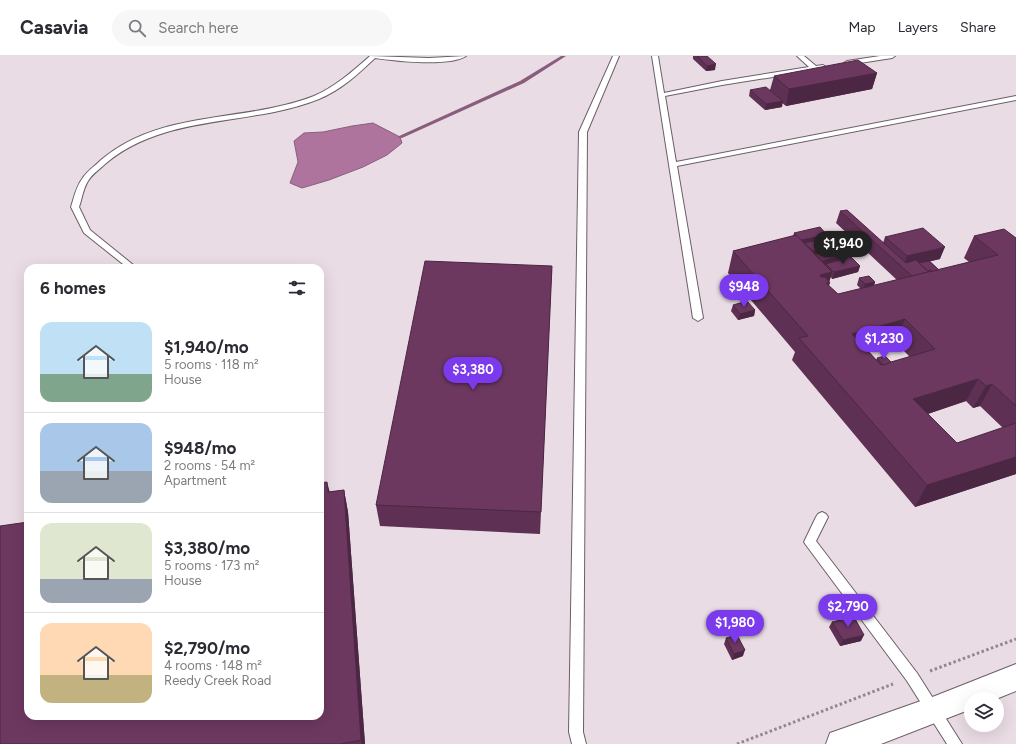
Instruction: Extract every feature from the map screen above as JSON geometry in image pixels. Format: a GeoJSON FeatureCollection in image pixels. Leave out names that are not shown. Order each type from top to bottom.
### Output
{"type":"FeatureCollection","features":[{"type":"Feature","properties":{"kind":"main road"},"geometry":{"type":"LineString","coordinates":[[841,744],[934,710],[1016,677]]}},
{"type":"Feature","properties":{"kind":"lane"},"geometry":{"type":"LineString","coordinates":[[128,264],[87,231],[75,207],[84,181],[105,157],[141,138],[166,129],[281,108],[316,97],[344,82],[374,56],[395,59],[434,60],[463,56]]}},
{"type":"Feature","properties":{"kind":"lane"},"geometry":{"type":"LineString","coordinates":[[579,744],[576,724],[583,132],[616,56]]}},
{"type":"Feature","properties":{"kind":"lane"},"geometry":{"type":"LineString","coordinates":[[655,56],[698,318]]}},
{"type":"Feature","properties":{"kind":"lane"},"geometry":{"type":"LineString","coordinates":[[800,56],[814,68]]}},
{"type":"Feature","properties":{"kind":"lane"},"geometry":{"type":"LineString","coordinates":[[837,65],[892,56]]}},
{"type":"Feature","properties":{"kind":"lane"},"geometry":{"type":"LineString","coordinates":[[662,95],[722,83],[829,66]]}},
{"type":"Feature","properties":{"kind":"lane"},"geometry":{"type":"LineString","coordinates":[[673,165],[1016,98]]}},
{"type":"Feature","properties":{"kind":"lane"},"geometry":{"type":"LineString","coordinates":[[822,517],[810,542],[905,667],[955,744]]}},
{"type":"Feature","properties":{"kind":"path"},"geometry":{"type":"LineString","coordinates":[[737,744],[816,714]]}},
{"type":"Feature","properties":{"kind":"shaded area"},"geometry":{"type":"Polygon","coordinates":[[[373,123],[400,137],[402,143],[387,155],[363,167],[329,180],[302,188],[290,183],[298,162],[294,141],[304,133],[323,132],[373,123]]]}},
{"type":"Feature","properties":{"kind":"building"},"geometry":{"type":"Polygon","coordinates":[[[697,56],[707,56],[716,64],[707,66],[697,56]]]}},
{"type":"Feature","properties":{"kind":"building"},"geometry":{"type":"Polygon","coordinates":[[[858,60],[877,73],[789,89],[774,76],[858,60]]]}},
{"type":"Feature","properties":{"kind":"building"},"geometry":{"type":"Polygon","coordinates":[[[766,87],[783,101],[766,104],[750,90],[766,87]]]}},
{"type":"Feature","properties":{"kind":"building"},"geometry":{"type":"Polygon","coordinates":[[[847,210],[906,263],[916,260],[928,271],[932,271],[912,276],[840,211],[847,210]]]}},
{"type":"Feature","properties":{"kind":"building"},"geometry":{"type":"Polygon","coordinates":[[[820,227],[827,235],[801,240],[794,233],[820,227]]]}},
{"type":"Feature","properties":{"kind":"building"},"geometry":{"type":"Polygon","coordinates":[[[923,228],[945,247],[907,256],[885,237],[923,228]]]}},
{"type":"Feature","properties":{"kind":"building"},"geometry":{"type":"Polygon","coordinates":[[[1004,229],[1016,238],[1016,406],[992,384],[986,386],[978,379],[913,399],[957,443],[1016,423],[1016,457],[927,485],[799,338],[808,336],[733,251],[796,235],[832,272],[820,275],[821,277],[825,277],[830,283],[826,283],[838,294],[998,255],[974,236],[1004,229]],[[905,319],[852,334],[881,365],[935,349],[905,319]]]}},
{"type":"Feature","properties":{"kind":"building"},"geometry":{"type":"Polygon","coordinates":[[[830,237],[838,245],[813,251],[805,243],[830,237]]]}},
{"type":"Feature","properties":{"kind":"building"},"geometry":{"type":"Polygon","coordinates":[[[842,248],[849,255],[822,261],[815,254],[842,248]]]}},
{"type":"Feature","properties":{"kind":"building"},"geometry":{"type":"Polygon","coordinates":[[[851,257],[860,266],[834,272],[826,264],[851,257]]]}},
{"type":"Feature","properties":{"kind":"building"},"geometry":{"type":"Polygon","coordinates":[[[425,261],[552,266],[541,512],[376,505],[425,261]]]}},
{"type":"Feature","properties":{"kind":"building"},"geometry":{"type":"Polygon","coordinates":[[[929,261],[939,270],[928,271],[919,263],[929,261]]]}},
{"type":"Feature","properties":{"kind":"building"},"geometry":{"type":"Polygon","coordinates":[[[869,276],[875,282],[865,284],[859,278],[869,276]]]}},
{"type":"Feature","properties":{"kind":"building"},"geometry":{"type":"Polygon","coordinates":[[[747,301],[755,310],[740,314],[733,305],[747,301]]]}},
{"type":"Feature","properties":{"kind":"building"},"geometry":{"type":"Polygon","coordinates":[[[885,356],[891,362],[884,365],[877,358],[885,356]]]}},
{"type":"Feature","properties":{"kind":"building"},"geometry":{"type":"Polygon","coordinates":[[[324,482],[327,482],[328,492],[344,490],[361,740],[341,744],[0,744],[0,526],[24,523],[24,720],[324,720],[324,482]]]}},
{"type":"Feature","properties":{"kind":"building"},"geometry":{"type":"Polygon","coordinates":[[[854,617],[864,635],[843,640],[832,622],[854,617]]]}},
{"type":"Feature","properties":{"kind":"building"},"geometry":{"type":"Polygon","coordinates":[[[737,635],[745,650],[734,654],[726,638],[737,635]]]}},
{"type":"Feature","properties":{"kind":"waterway"},"geometry":{"type":"LineString","coordinates":[[400,137],[522,82],[564,56]]}}]}
